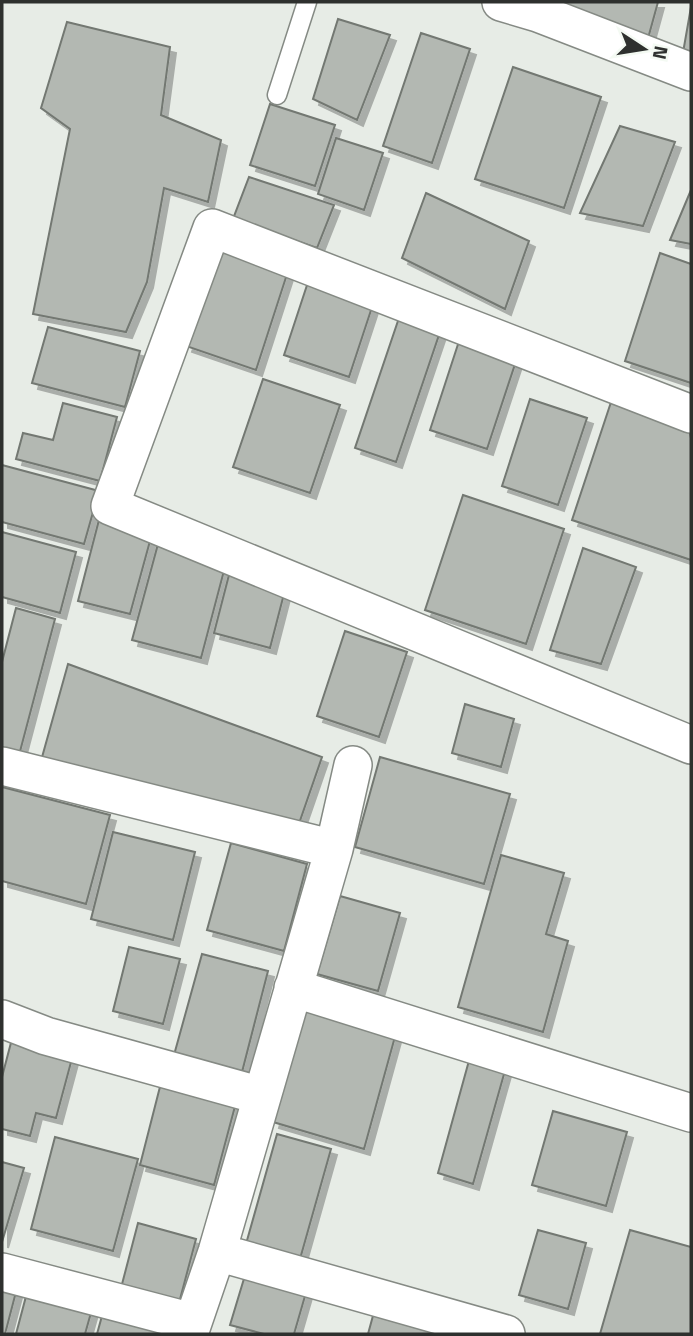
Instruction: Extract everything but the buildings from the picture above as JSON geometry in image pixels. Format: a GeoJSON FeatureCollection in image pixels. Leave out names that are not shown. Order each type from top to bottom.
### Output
{"type":"FeatureCollection","features":[{"type":"Feature","properties":{"kind":"street"},"geometry":{"type":"LineString","coordinates":[[501,2],[539,8],[691,72]]}},
{"type":"Feature","properties":{"kind":"street"},"geometry":{"type":"LineString","coordinates":[[691,414],[212,228],[110,506],[691,745]]}},
{"type":"Feature","properties":{"kind":"street"},"geometry":{"type":"LineString","coordinates":[[2,1272],[191,1328],[217,1252],[334,849],[353,765]]}},
{"type":"Feature","properties":{"kind":"street"},"geometry":{"type":"LineString","coordinates":[[2,766],[334,849]]}},
{"type":"Feature","properties":{"kind":"street"},"geometry":{"type":"LineString","coordinates":[[293,988],[691,1113]]}},
{"type":"Feature","properties":{"kind":"street"},"geometry":{"type":"LineString","coordinates":[[2,1019],[46,1036],[262,1096]]}},
{"type":"Feature","properties":{"kind":"street"},"geometry":{"type":"LineString","coordinates":[[217,1252],[506,1334]]}},
{"type":"Feature","properties":{"kind":"lane"},"geometry":{"type":"LineString","coordinates":[[277,95],[307,2]]}}]}
